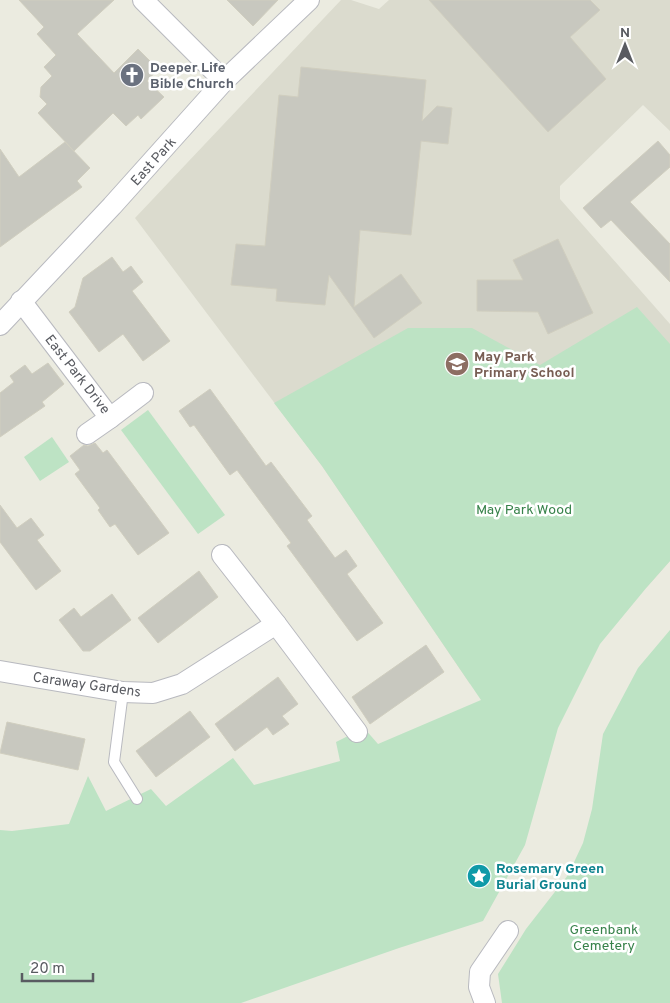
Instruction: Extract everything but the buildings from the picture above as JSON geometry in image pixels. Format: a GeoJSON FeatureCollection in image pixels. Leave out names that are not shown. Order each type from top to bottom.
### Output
{"type":"FeatureCollection","features":[{"type":"Feature","properties":{"kind":"street"},"geometry":{"type":"LineString","coordinates":[[143,0],[224,82]]}},
{"type":"Feature","properties":{"kind":"street","name":"East Park"},"geometry":{"type":"LineString","coordinates":[[0,325],[112,206],[224,82],[309,0]]}},
{"type":"Feature","properties":{"kind":"street","name":"East Park Drive"},"geometry":{"type":"LineString","coordinates":[[21,301],[110,418],[143,393]]}},
{"type":"Feature","properties":{"kind":"street"},"geometry":{"type":"LineString","coordinates":[[87,434],[110,418]]}},
{"type":"Feature","properties":{"kind":"street"},"geometry":{"type":"LineString","coordinates":[[222,555],[357,732]]}},
{"type":"Feature","properties":{"kind":"street","name":"Caraway Gardens"},"geometry":{"type":"LineString","coordinates":[[0,671],[123,692],[153,693],[182,684],[276,624]]}},
{"type":"Feature","properties":{"kind":"street"},"geometry":{"type":"LineString","coordinates":[[485,1003],[479,987],[480,972],[508,932]]}},
{"type":"Feature","properties":{"kind":"lane"},"geometry":{"type":"LineString","coordinates":[[123,692],[114,762],[136,799]]}},
{"type":"Feature","properties":{"kind":"shaded area","name":"May Park Primary School"},"geometry":{"type":"Polygon","coordinates":[[[341,0],[351,0],[379,9],[389,0],[670,0],[670,131],[643,105],[560,186],[560,199],[670,324],[670,561],[647,587],[470,684],[322,466],[135,218],[341,0]]]}},
{"type":"Feature","properties":{"kind":"green space","name":"May Park Wood"},"geometry":{"type":"Polygon","coordinates":[[[637,307],[670,344],[670,561],[600,644],[558,728],[525,845],[483,921],[241,1003],[0,1003],[0,830],[12,831],[69,824],[88,776],[106,811],[151,789],[166,806],[233,758],[254,785],[340,761],[336,742],[364,728],[378,744],[481,700],[322,466],[274,403],[408,328],[472,328],[540,365],[637,307]]]}},
{"type":"Feature","properties":{"kind":"green space"},"geometry":{"type":"Polygon","coordinates":[[[148,410],[225,515],[198,534],[121,430],[148,410]]]}},
{"type":"Feature","properties":{"kind":"green space"},"geometry":{"type":"Polygon","coordinates":[[[52,437],[69,462],[40,481],[24,457],[52,437]]]}},
{"type":"Feature","properties":{"kind":"green space","name":"Greenbank Cemetery"},"geometry":{"type":"Polygon","coordinates":[[[670,630],[670,1003],[502,1003],[498,974],[526,929],[568,875],[583,843],[592,809],[603,734],[638,668],[670,630]]]}},
{"type":"Feature","properties":{"kind":"place","name":"Deeper Life Bible Church"},"geometry":{"type":"Point","coordinates":[132,75]}},
{"type":"Feature","properties":{"kind":"place","name":"May Park Primary School"},"geometry":{"type":"Point","coordinates":[457,364]}},
{"type":"Feature","properties":{"kind":"place","name":"Rosemary Green Burial Ground"},"geometry":{"type":"Point","coordinates":[479,876]}}]}
